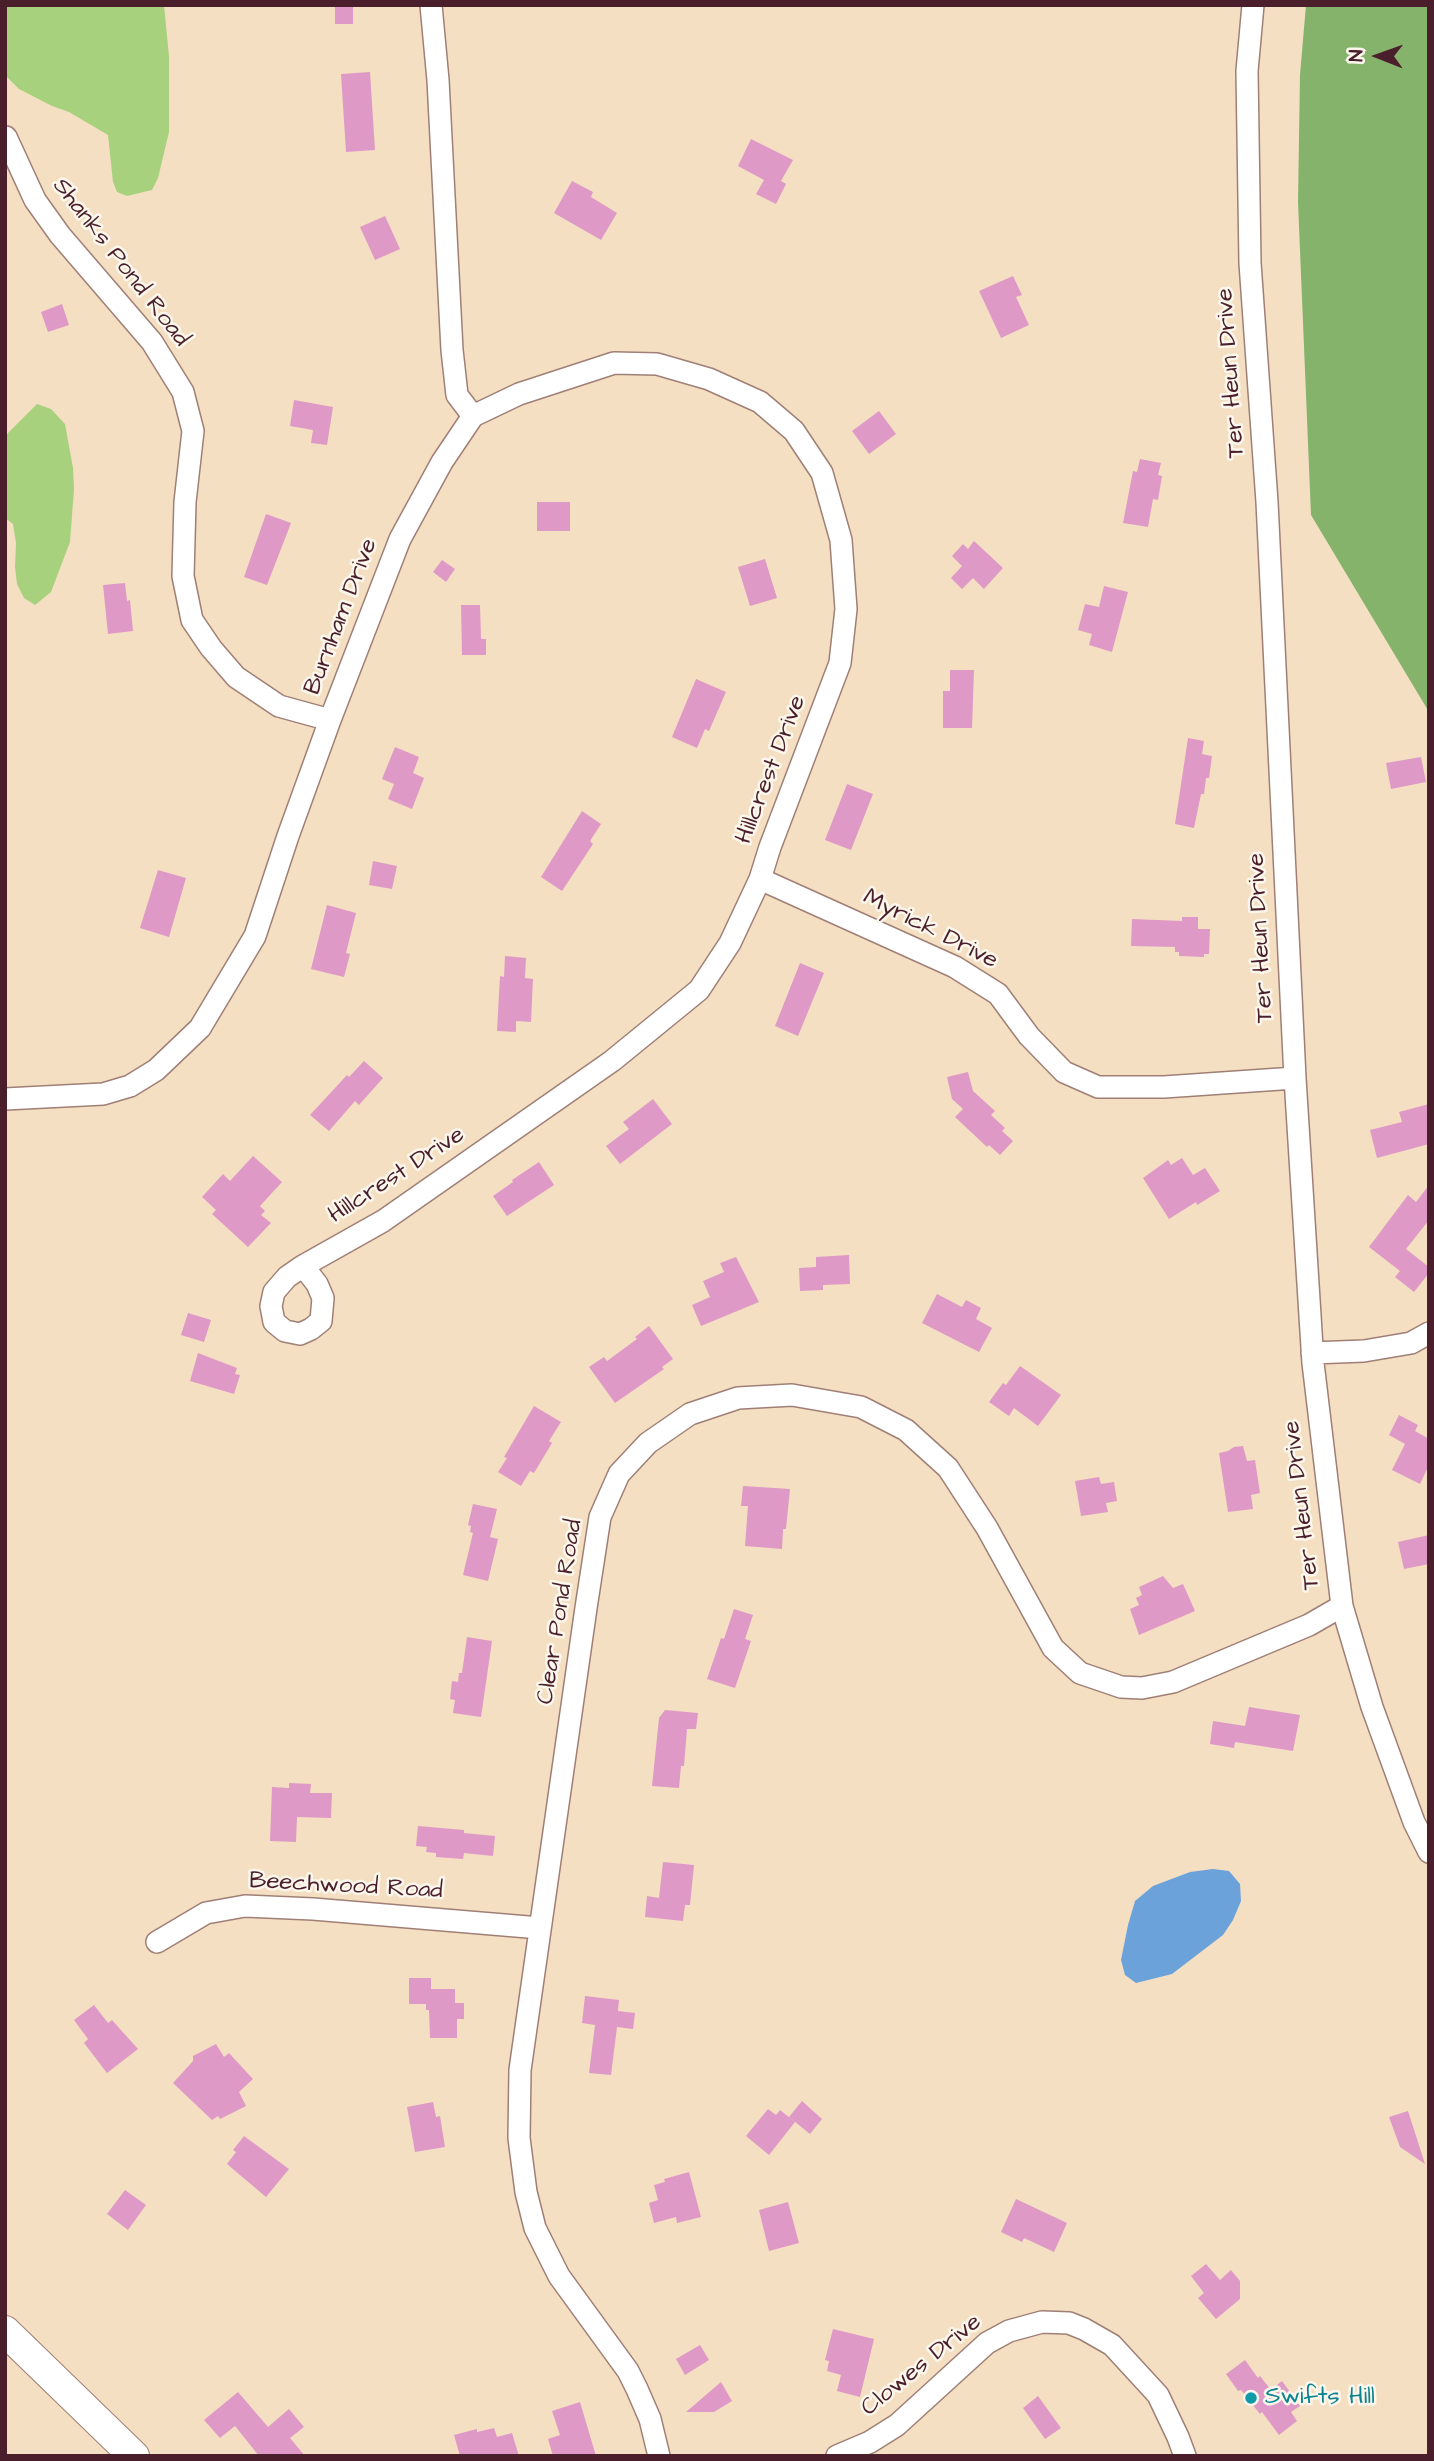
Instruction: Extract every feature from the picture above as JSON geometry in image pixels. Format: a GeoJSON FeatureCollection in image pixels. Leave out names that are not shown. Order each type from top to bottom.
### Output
{"type":"FeatureCollection","features":[{"type":"Feature","properties":{"kind":"main road"},"geometry":{"type":"LineString","coordinates":[[5,2331],[134,2456]]}},
{"type":"Feature","properties":{"kind":"street"},"geometry":{"type":"LineString","coordinates":[[431,5],[438,80],[452,350],[457,395],[473,416]]}},
{"type":"Feature","properties":{"kind":"street","name":"Ter Heun Drive"},"geometry":{"type":"LineString","coordinates":[[1253,5],[1247,71],[1250,263],[1267,502],[1312,1353],[1342,1606],[1372,1707],[1414,1822],[1429,1852]]}},
{"type":"Feature","properties":{"kind":"street","name":"Shanks Pond Road"},"geometry":{"type":"LineString","coordinates":[[6,137],[35,200],[60,236],[152,342],[183,392],[193,431],[185,502],[183,576],[192,620],[236,677],[279,706],[330,720]]}},
{"type":"Feature","properties":{"kind":"street","name":"Hillcrest Drive"},"geometry":{"type":"LineString","coordinates":[[303,1266],[383,1221],[601,1069],[699,990],[730,943],[760,879],[840,663],[846,609],[841,540],[821,473],[794,431],[761,402],[709,379],[657,364],[614,363],[519,394],[473,416]]}},
{"type":"Feature","properties":{"kind":"street","name":"Burnham Drive"},"geometry":{"type":"LineString","coordinates":[[5,1099],[103,1094],[130,1086],[156,1070],[200,1028],[255,936],[330,720],[400,539],[442,462],[473,416]]}},
{"type":"Feature","properties":{"kind":"street","name":"Myrick Drive"},"geometry":{"type":"LineString","coordinates":[[760,879],[955,967],[998,994],[1029,1036],[1063,1072],[1098,1087],[1164,1087],[1296,1078]]}},
{"type":"Feature","properties":{"kind":"street"},"geometry":{"type":"LineString","coordinates":[[1312,1353],[1364,1351],[1411,1343],[1429,1333]]}},
{"type":"Feature","properties":{"kind":"street","name":"Clear Pond Road"},"geometry":{"type":"LineString","coordinates":[[659,2456],[650,2419],[628,2371],[571,2293],[535,2228],[521,2168],[518,2109],[520,2070],[600,1517],[619,1474],[648,1443],[690,1414],[738,1398],[792,1395],[861,1408],[906,1430],[948,1468],[987,1528],[1053,1648],[1080,1673],[1121,1687],[1142,1688],[1173,1682],[1309,1625],[1342,1606]]}},
{"type":"Feature","properties":{"kind":"street","name":"Beechwood Road"},"geometry":{"type":"LineString","coordinates":[[157,1942],[206,1913],[245,1906],[325,1909],[540,1928]]}},
{"type":"Feature","properties":{"kind":"street","name":"Clowes Drive"},"geometry":{"type":"LineString","coordinates":[[838,2456],[870,2442],[897,2425],[987,2343],[1009,2331],[1042,2322],[1069,2323],[1112,2345],[1158,2395],[1185,2456]]}},
{"type":"Feature","properties":{"kind":"green space"},"geometry":{"type":"Polygon","coordinates":[[[5,5],[164,5],[169,56],[169,132],[158,178],[152,190],[127,196],[117,192],[113,182],[108,135],[69,112],[19,89],[5,75],[5,5]]]}},
{"type":"Feature","properties":{"kind":"green space"},"geometry":{"type":"Polygon","coordinates":[[[1306,5],[1429,5],[1429,712],[1311,515],[1298,202],[1300,75],[1306,5]]]}},
{"type":"Feature","properties":{"kind":"green space"},"geometry":{"type":"Polygon","coordinates":[[[37,404],[51,409],[65,424],[74,489],[70,542],[51,592],[35,605],[24,598],[17,584],[13,524],[5,518],[5,436],[37,404]]]}},
{"type":"Feature","properties":{"kind":"water"},"geometry":{"type":"Polygon","coordinates":[[[1213,1869],[1229,1871],[1240,1884],[1241,1901],[1223,1935],[1172,1974],[1136,1983],[1125,1975],[1121,1960],[1135,1901],[1153,1886],[1190,1872],[1213,1869]]]}},
{"type":"Feature","properties":{"kind":"building"},"geometry":{"type":"Polygon","coordinates":[[[335,5],[353,5],[353,24],[335,24],[335,5]]]}},
{"type":"Feature","properties":{"kind":"building"},"geometry":{"type":"Polygon","coordinates":[[[370,72],[375,150],[346,152],[341,74],[370,72]]]}},
{"type":"Feature","properties":{"kind":"building"},"geometry":{"type":"Polygon","coordinates":[[[751,139],[793,160],[781,181],[786,184],[776,204],[756,194],[764,180],[738,166],[751,139]]]}},
{"type":"Feature","properties":{"kind":"building"},"geometry":{"type":"Polygon","coordinates":[[[572,181],[593,192],[591,197],[617,213],[601,240],[554,213],[572,181]]]}},
{"type":"Feature","properties":{"kind":"building"},"geometry":{"type":"Polygon","coordinates":[[[385,216],[400,249],[375,260],[360,227],[385,216]]]}},
{"type":"Feature","properties":{"kind":"building"},"geometry":{"type":"Polygon","coordinates":[[[1013,276],[1022,295],[1016,297],[1029,325],[1001,338],[979,291],[1013,276]]]}},
{"type":"Feature","properties":{"kind":"building"},"geometry":{"type":"Polygon","coordinates":[[[62,304],[69,325],[48,332],[41,312],[62,304]]]}},
{"type":"Feature","properties":{"kind":"building"},"geometry":{"type":"Polygon","coordinates":[[[294,400],[333,407],[327,445],[311,443],[313,430],[290,426],[294,400]]]}},
{"type":"Feature","properties":{"kind":"building"},"geometry":{"type":"Polygon","coordinates":[[[879,411],[896,434],[869,454],[852,431],[879,411]]]}},
{"type":"Feature","properties":{"kind":"building"},"geometry":{"type":"Polygon","coordinates":[[[1140,459],[1161,463],[1158,500],[1153,499],[1148,527],[1123,523],[1133,471],[1137,472],[1140,459]]]}},
{"type":"Feature","properties":{"kind":"building"},"geometry":{"type":"Polygon","coordinates":[[[537,502],[570,502],[570,531],[537,531],[537,502]]]}},
{"type":"Feature","properties":{"kind":"building"},"geometry":{"type":"Polygon","coordinates":[[[266,514],[291,523],[267,585],[244,577],[266,514]]]}},
{"type":"Feature","properties":{"kind":"building"},"geometry":{"type":"Polygon","coordinates":[[[974,541],[1003,568],[984,589],[973,578],[962,589],[951,578],[962,566],[952,556],[963,544],[968,549],[974,541]]]}},
{"type":"Feature","properties":{"kind":"building"},"geometry":{"type":"Polygon","coordinates":[[[765,559],[777,598],[750,606],[738,567],[765,559]]]}},
{"type":"Feature","properties":{"kind":"building"},"geometry":{"type":"Polygon","coordinates":[[[442,560],[455,569],[446,582],[433,572],[442,560]]]}},
{"type":"Feature","properties":{"kind":"building"},"geometry":{"type":"Polygon","coordinates":[[[125,583],[127,601],[130,600],[133,631],[108,634],[103,585],[125,583]]]}},
{"type":"Feature","properties":{"kind":"building"},"geometry":{"type":"Polygon","coordinates":[[[1104,586],[1128,592],[1112,652],[1089,645],[1092,634],[1078,630],[1085,604],[1099,607],[1104,586]]]}},
{"type":"Feature","properties":{"kind":"building"},"geometry":{"type":"Polygon","coordinates":[[[461,605],[480,605],[481,639],[486,639],[486,655],[462,655],[461,605]]]}},
{"type":"Feature","properties":{"kind":"building"},"geometry":{"type":"Polygon","coordinates":[[[950,670],[974,670],[972,728],[943,728],[943,691],[950,691],[950,670]]]}},
{"type":"Feature","properties":{"kind":"building"},"geometry":{"type":"Polygon","coordinates":[[[696,679],[726,692],[709,731],[705,729],[697,748],[672,737],[696,679]]]}},
{"type":"Feature","properties":{"kind":"building"},"geometry":{"type":"Polygon","coordinates":[[[1188,738],[1204,741],[1202,754],[1212,756],[1209,778],[1206,778],[1204,794],[1201,794],[1194,828],[1175,824],[1188,738]]]}},
{"type":"Feature","properties":{"kind":"building"},"geometry":{"type":"Polygon","coordinates":[[[395,747],[419,757],[413,773],[424,778],[412,809],[388,799],[394,784],[382,779],[395,747]]]}},
{"type":"Feature","properties":{"kind":"building"},"geometry":{"type":"Polygon","coordinates":[[[1421,757],[1426,782],[1391,789],[1386,763],[1421,757]]]}},
{"type":"Feature","properties":{"kind":"building"},"geometry":{"type":"Polygon","coordinates":[[[847,784],[873,794],[851,850],[825,840],[847,784]]]}},
{"type":"Feature","properties":{"kind":"building"},"geometry":{"type":"Polygon","coordinates":[[[582,811],[601,824],[590,841],[593,844],[562,891],[541,877],[582,811]]]}},
{"type":"Feature","properties":{"kind":"building"},"geometry":{"type":"Polygon","coordinates":[[[373,861],[397,866],[392,889],[369,885],[373,861]]]}},
{"type":"Feature","properties":{"kind":"building"},"geometry":{"type":"Polygon","coordinates":[[[158,870],[186,878],[169,937],[140,928],[158,870]]]}},
{"type":"Feature","properties":{"kind":"building"},"geometry":{"type":"Polygon","coordinates":[[[327,905],[356,913],[346,953],[350,954],[344,977],[311,969],[327,905]]]}},
{"type":"Feature","properties":{"kind":"building"},"geometry":{"type":"Polygon","coordinates":[[[1182,917],[1198,917],[1198,929],[1210,929],[1209,954],[1204,954],[1204,957],[1179,956],[1175,947],[1131,946],[1132,919],[1182,921],[1182,917]]]}},
{"type":"Feature","properties":{"kind":"building"},"geometry":{"type":"Polygon","coordinates":[[[505,956],[526,958],[525,978],[533,979],[531,1022],[516,1021],[516,1032],[497,1031],[500,976],[504,977],[505,956]]]}},
{"type":"Feature","properties":{"kind":"building"},"geometry":{"type":"Polygon","coordinates":[[[800,963],[824,973],[798,1036],[775,1026],[800,963]]]}},
{"type":"Feature","properties":{"kind":"building"},"geometry":{"type":"Polygon","coordinates":[[[364,1061],[383,1078],[359,1105],[355,1101],[329,1131],[310,1115],[347,1075],[349,1077],[364,1061]]]}},
{"type":"Feature","properties":{"kind":"building"},"geometry":{"type":"Polygon","coordinates":[[[968,1072],[973,1091],[995,1111],[991,1115],[1005,1128],[1002,1131],[1013,1141],[1000,1155],[989,1145],[987,1147],[955,1117],[963,1109],[952,1099],[947,1077],[968,1072]]]}},
{"type":"Feature","properties":{"kind":"building"},"geometry":{"type":"Polygon","coordinates":[[[653,1099],[672,1124],[620,1164],[606,1146],[629,1129],[623,1122],[653,1099]]]}},
{"type":"Feature","properties":{"kind":"building"},"geometry":{"type":"Polygon","coordinates":[[[1429,1104],[1429,1144],[1377,1158],[1370,1130],[1402,1122],[1399,1112],[1429,1104]]]}},
{"type":"Feature","properties":{"kind":"building"},"geometry":{"type":"Polygon","coordinates":[[[253,1156],[282,1182],[260,1206],[265,1211],[261,1215],[271,1223],[248,1247],[212,1214],[216,1210],[202,1197],[223,1174],[230,1181],[253,1156]]]}},
{"type":"Feature","properties":{"kind":"building"},"geometry":{"type":"Polygon","coordinates":[[[1182,1158],[1193,1175],[1205,1168],[1220,1191],[1169,1219],[1143,1178],[1168,1160],[1171,1165],[1182,1158]]]}},
{"type":"Feature","properties":{"kind":"building"},"geometry":{"type":"Polygon","coordinates":[[[539,1162],[554,1185],[507,1216],[493,1196],[539,1162]]]}},
{"type":"Feature","properties":{"kind":"building"},"geometry":{"type":"Polygon","coordinates":[[[1429,1185],[1429,1220],[1406,1249],[1429,1267],[1429,1273],[1414,1292],[1395,1277],[1400,1271],[1369,1247],[1408,1195],[1416,1202],[1429,1185]]]}},
{"type":"Feature","properties":{"kind":"building"},"geometry":{"type":"Polygon","coordinates":[[[849,1255],[850,1284],[823,1285],[823,1290],[800,1291],[799,1268],[816,1267],[816,1257],[849,1255]]]}},
{"type":"Feature","properties":{"kind":"building"},"geometry":{"type":"Polygon","coordinates":[[[736,1257],[759,1302],[701,1326],[692,1305],[710,1297],[703,1281],[724,1272],[720,1263],[736,1257]]]}},
{"type":"Feature","properties":{"kind":"building"},"geometry":{"type":"Polygon","coordinates":[[[937,1294],[962,1307],[966,1300],[981,1308],[976,1319],[992,1328],[979,1352],[922,1323],[937,1294]]]}},
{"type":"Feature","properties":{"kind":"building"},"geometry":{"type":"Polygon","coordinates":[[[188,1313],[211,1320],[204,1342],[181,1335],[188,1313]]]}},
{"type":"Feature","properties":{"kind":"building"},"geometry":{"type":"Polygon","coordinates":[[[649,1326],[673,1359],[662,1367],[664,1369],[615,1403],[589,1367],[604,1357],[607,1361],[637,1339],[635,1337],[649,1326]]]}},
{"type":"Feature","properties":{"kind":"building"},"geometry":{"type":"Polygon","coordinates":[[[198,1353],[237,1368],[235,1374],[240,1375],[234,1394],[190,1381],[198,1353]]]}},
{"type":"Feature","properties":{"kind":"building"},"geometry":{"type":"Polygon","coordinates":[[[1020,1366],[1061,1395],[1038,1426],[1014,1408],[1009,1416],[989,1402],[1020,1366]]]}},
{"type":"Feature","properties":{"kind":"building"},"geometry":{"type":"Polygon","coordinates":[[[534,1406],[561,1422],[534,1473],[530,1471],[521,1486],[498,1472],[534,1406]]]}},
{"type":"Feature","properties":{"kind":"building"},"geometry":{"type":"Polygon","coordinates":[[[1399,1415],[1418,1425],[1415,1431],[1429,1439],[1429,1465],[1420,1484],[1392,1470],[1405,1444],[1389,1435],[1399,1415]]]}},
{"type":"Feature","properties":{"kind":"building"},"geometry":{"type":"Polygon","coordinates":[[[1243,1446],[1247,1461],[1255,1460],[1260,1493],[1251,1495],[1253,1509],[1228,1512],[1219,1453],[1243,1446]]]}},
{"type":"Feature","properties":{"kind":"building"},"geometry":{"type":"Polygon","coordinates":[[[1099,1477],[1101,1484],[1114,1482],[1117,1501],[1106,1503],[1108,1512],[1081,1516],[1075,1481],[1099,1477]]]}},
{"type":"Feature","properties":{"kind":"building"},"geometry":{"type":"Polygon","coordinates":[[[743,1486],[790,1489],[782,1549],[745,1546],[748,1506],[741,1506],[743,1486]]]}},
{"type":"Feature","properties":{"kind":"building"},"geometry":{"type":"Polygon","coordinates":[[[473,1504],[497,1509],[490,1537],[498,1539],[488,1581],[463,1575],[473,1533],[468,1525],[473,1504]]]}},
{"type":"Feature","properties":{"kind":"building"},"geometry":{"type":"Polygon","coordinates":[[[1429,1535],[1429,1564],[1404,1569],[1398,1542],[1429,1535]]]}},
{"type":"Feature","properties":{"kind":"building"},"geometry":{"type":"Polygon","coordinates":[[[1163,1576],[1173,1588],[1183,1584],[1195,1611],[1139,1635],[1130,1609],[1139,1605],[1136,1598],[1142,1595],[1139,1587],[1163,1576]]]}},
{"type":"Feature","properties":{"kind":"building"},"geometry":{"type":"Polygon","coordinates":[[[734,1609],[753,1615],[745,1639],[751,1641],[735,1688],[707,1679],[734,1609]]]}},
{"type":"Feature","properties":{"kind":"building"},"geometry":{"type":"Polygon","coordinates":[[[467,1637],[492,1641],[481,1717],[453,1713],[455,1700],[450,1699],[452,1681],[458,1682],[459,1673],[462,1673],[467,1637]]]}},
{"type":"Feature","properties":{"kind":"building"},"geometry":{"type":"Polygon","coordinates":[[[1249,1707],[1300,1715],[1293,1751],[1235,1742],[1234,1748],[1210,1744],[1213,1721],[1245,1726],[1249,1707]]]}},
{"type":"Feature","properties":{"kind":"building"},"geometry":{"type":"Polygon","coordinates":[[[665,1710],[698,1713],[696,1729],[687,1729],[679,1788],[652,1786],[659,1718],[665,1710]]]}},
{"type":"Feature","properties":{"kind":"building"},"geometry":{"type":"Polygon","coordinates":[[[289,1783],[311,1784],[310,1793],[332,1793],[331,1818],[297,1817],[296,1842],[270,1841],[272,1787],[289,1788],[289,1783]]]}},
{"type":"Feature","properties":{"kind":"building"},"geometry":{"type":"Polygon","coordinates":[[[418,1826],[495,1836],[493,1856],[464,1853],[463,1859],[436,1857],[436,1853],[426,1852],[427,1847],[416,1846],[418,1826]]]}},
{"type":"Feature","properties":{"kind":"building"},"geometry":{"type":"Polygon","coordinates":[[[663,1862],[694,1865],[690,1905],[685,1905],[683,1921],[645,1917],[647,1896],[659,1898],[663,1862]]]}},
{"type":"Feature","properties":{"kind":"building"},"geometry":{"type":"Polygon","coordinates":[[[409,1978],[431,1978],[431,1989],[455,1989],[455,2003],[464,2003],[464,2019],[457,2019],[457,2038],[430,2038],[429,2010],[426,2010],[426,2004],[409,2004],[409,1978]]]}},
{"type":"Feature","properties":{"kind":"building"},"geometry":{"type":"Polygon","coordinates":[[[585,1996],[619,2000],[618,2011],[635,2013],[633,2029],[617,2027],[611,2075],[589,2073],[595,2025],[582,2023],[585,1996]]]}},
{"type":"Feature","properties":{"kind":"building"},"geometry":{"type":"Polygon","coordinates":[[[94,2005],[108,2023],[112,2020],[138,2049],[107,2073],[84,2043],[88,2039],[74,2020],[94,2005]]]}},
{"type":"Feature","properties":{"kind":"building"},"geometry":{"type":"Polygon","coordinates":[[[216,2044],[224,2057],[229,2053],[253,2079],[239,2092],[246,2106],[220,2119],[218,2116],[212,2120],[173,2083],[193,2061],[193,2056],[216,2044]]]}},
{"type":"Feature","properties":{"kind":"building"},"geometry":{"type":"Polygon","coordinates":[[[802,2101],[822,2119],[810,2134],[789,2117],[802,2101]]]}},
{"type":"Feature","properties":{"kind":"building"},"geometry":{"type":"Polygon","coordinates":[[[433,2102],[436,2117],[440,2116],[445,2147],[415,2152],[407,2107],[433,2102]]]}},
{"type":"Feature","properties":{"kind":"building"},"geometry":{"type":"Polygon","coordinates":[[[768,2109],[776,2115],[780,2110],[795,2122],[769,2155],[746,2136],[768,2109]]]}},
{"type":"Feature","properties":{"kind":"building"},"geometry":{"type":"Polygon","coordinates":[[[1408,2111],[1425,2164],[1400,2147],[1389,2117],[1408,2111]]]}},
{"type":"Feature","properties":{"kind":"building"},"geometry":{"type":"Polygon","coordinates":[[[244,2136],[289,2169],[266,2197],[227,2164],[236,2152],[233,2150],[244,2136]]]}},
{"type":"Feature","properties":{"kind":"building"},"geometry":{"type":"Polygon","coordinates":[[[689,2172],[701,2217],[677,2223],[676,2217],[654,2223],[649,2203],[658,2200],[654,2185],[665,2182],[664,2179],[689,2172]]]}},
{"type":"Feature","properties":{"kind":"building"},"geometry":{"type":"Polygon","coordinates":[[[125,2190],[146,2205],[128,2230],[107,2214],[125,2190]]]}},
{"type":"Feature","properties":{"kind":"building"},"geometry":{"type":"Polygon","coordinates":[[[1016,2199],[1067,2223],[1054,2252],[1024,2238],[1022,2242],[1001,2232],[1016,2199]]]}},
{"type":"Feature","properties":{"kind":"building"},"geometry":{"type":"Polygon","coordinates":[[[788,2202],[799,2243],[769,2251],[759,2210],[788,2202]]]}},
{"type":"Feature","properties":{"kind":"building"},"geometry":{"type":"Polygon","coordinates":[[[1206,2264],[1220,2280],[1231,2270],[1240,2281],[1240,2299],[1216,2319],[1198,2298],[1204,2293],[1191,2276],[1206,2264]]]}},
{"type":"Feature","properties":{"kind":"building"},"geometry":{"type":"Polygon","coordinates":[[[833,2329],[874,2339],[860,2397],[837,2391],[841,2375],[827,2371],[829,2361],[825,2360],[833,2329]]]}},
{"type":"Feature","properties":{"kind":"building"},"geometry":{"type":"Polygon","coordinates":[[[700,2345],[709,2360],[685,2375],[676,2359],[700,2345]]]}},
{"type":"Feature","properties":{"kind":"building"},"geometry":{"type":"Polygon","coordinates":[[[1245,2360],[1271,2390],[1282,2381],[1300,2406],[1291,2412],[1297,2421],[1279,2435],[1262,2412],[1260,2414],[1241,2390],[1238,2391],[1226,2374],[1245,2360]]]}},
{"type":"Feature","properties":{"kind":"building"},"geometry":{"type":"Polygon","coordinates":[[[721,2382],[732,2401],[714,2412],[686,2412],[721,2382]]]}},
{"type":"Feature","properties":{"kind":"building"},"geometry":{"type":"Polygon","coordinates":[[[238,2392],[268,2427],[289,2409],[304,2427],[290,2438],[305,2456],[259,2456],[235,2426],[220,2438],[204,2420],[238,2392]]]}},
{"type":"Feature","properties":{"kind":"building"},"geometry":{"type":"Polygon","coordinates":[[[1038,2396],[1061,2428],[1045,2439],[1023,2408],[1038,2396]]]}},
{"type":"Feature","properties":{"kind":"building"},"geometry":{"type":"Polygon","coordinates":[[[580,2402],[596,2456],[553,2456],[548,2439],[560,2435],[552,2411],[580,2402]]]}},
{"type":"Feature","properties":{"kind":"building"},"geometry":{"type":"Polygon","coordinates":[[[494,2428],[497,2437],[512,2433],[519,2456],[460,2456],[454,2435],[494,2428]]]}},
{"type":"Feature","properties":{"kind":"place","name":"Swifts Hill"},"geometry":{"type":"Point","coordinates":[1251,2398]}}]}
